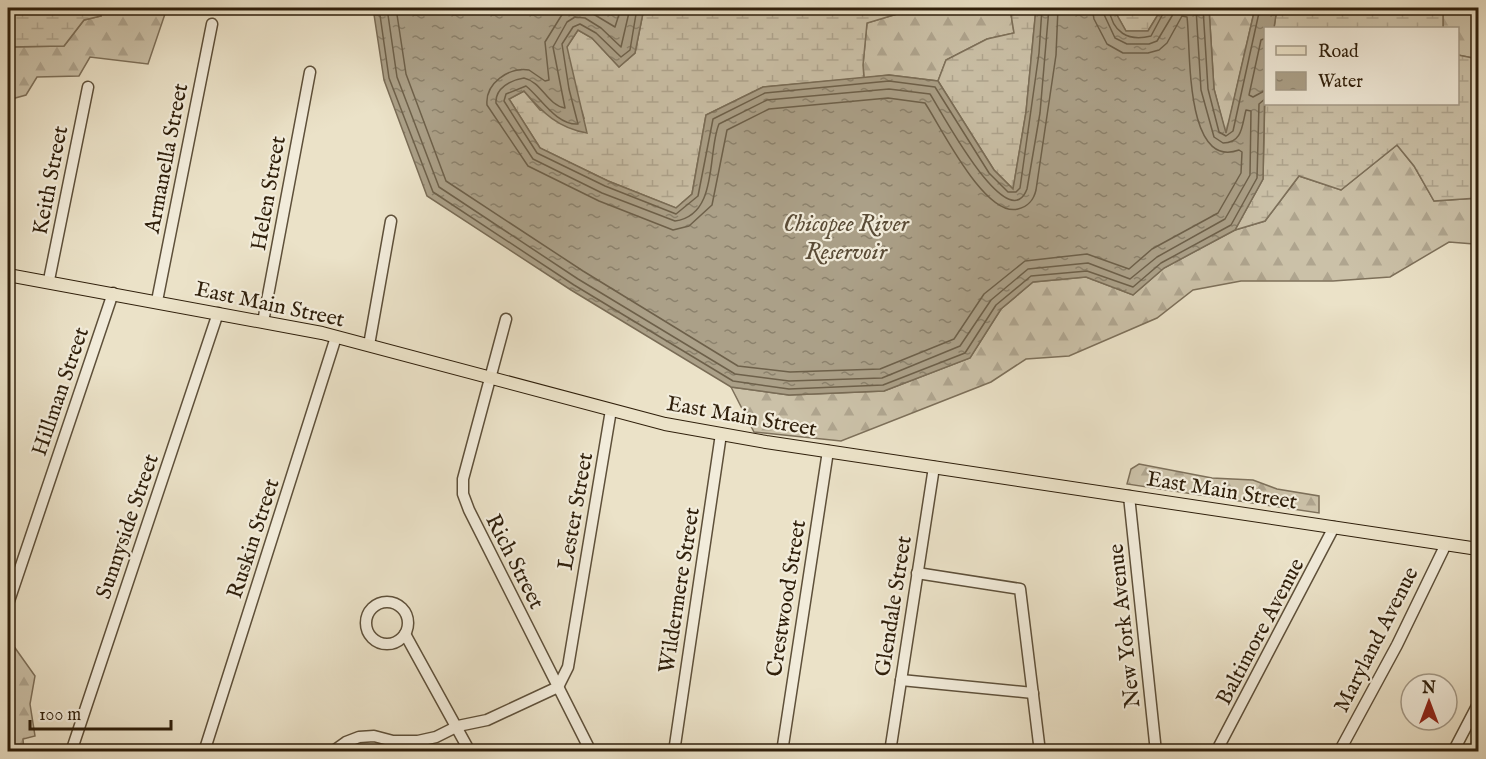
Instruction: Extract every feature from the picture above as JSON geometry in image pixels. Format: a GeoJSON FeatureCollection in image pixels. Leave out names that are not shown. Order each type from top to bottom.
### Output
{"type":"FeatureCollection","features":[{"type":"Feature","properties":{"kind":"main road","name":"East Main Street"},"geometry":{"type":"LineString","coordinates":[[8,275],[49,280],[336,337],[665,424],[828,451],[1479,549]]}},
{"type":"Feature","properties":{"kind":"street","name":"Armanella Street"},"geometry":{"type":"LineString","coordinates":[[157,301],[212,24]]}},
{"type":"Feature","properties":{"kind":"street","name":"Helen Street"},"geometry":{"type":"LineString","coordinates":[[263,322],[310,72]]}},
{"type":"Feature","properties":{"kind":"street","name":"Keith Street"},"geometry":{"type":"LineString","coordinates":[[49,280],[88,87]]}},
{"type":"Feature","properties":{"kind":"street"},"geometry":{"type":"LineString","coordinates":[[369,345],[391,222]]}},
{"type":"Feature","properties":{"kind":"street","name":"Hillman Street"},"geometry":{"type":"LineString","coordinates":[[8,604],[113,293]]}},
{"type":"Feature","properties":{"kind":"street","name":"Sunnyside Street"},"geometry":{"type":"LineString","coordinates":[[71,752],[218,313]]}},
{"type":"Feature","properties":{"kind":"street","name":"Rich Street"},"geometry":{"type":"LineString","coordinates":[[506,319],[463,478],[463,494],[489,552],[591,752]]}},
{"type":"Feature","properties":{"kind":"street","name":"Ruskin Street"},"geometry":{"type":"LineString","coordinates":[[204,752],[336,337]]}},
{"type":"Feature","properties":{"kind":"street","name":"Lester Street"},"geometry":{"type":"LineString","coordinates":[[558,687],[568,667],[611,410]]}},
{"type":"Feature","properties":{"kind":"street","name":"Wildermere Street"},"geometry":{"type":"LineString","coordinates":[[674,752],[722,434]]}},
{"type":"Feature","properties":{"kind":"street","name":"Crestwood Street"},"geometry":{"type":"LineString","coordinates":[[782,752],[828,451]]}},
{"type":"Feature","properties":{"kind":"street","name":"Glendale Street"},"geometry":{"type":"LineString","coordinates":[[890,752],[934,467]]}},
{"type":"Feature","properties":{"kind":"street","name":"New York Avenue"},"geometry":{"type":"LineString","coordinates":[[1129,496],[1156,752]]}},
{"type":"Feature","properties":{"kind":"street","name":"Baltimore Avenue"},"geometry":{"type":"LineString","coordinates":[[1216,752],[1335,527]]}},
{"type":"Feature","properties":{"kind":"street","name":"Maryland Avenue"},"geometry":{"type":"LineString","coordinates":[[1339,752],[1446,544]]}},
{"type":"Feature","properties":{"kind":"street"},"geometry":{"type":"LineString","coordinates":[[917,573],[1020,589],[1040,752]]}},
{"type":"Feature","properties":{"kind":"street"},"geometry":{"type":"LineString","coordinates":[[405,634],[391,644],[375,640],[366,626],[370,609],[382,602],[399,605],[408,616],[405,634],[458,726],[470,752]]}},
{"type":"Feature","properties":{"kind":"street"},"geometry":{"type":"LineString","coordinates":[[901,680],[1033,693]]}},
{"type":"Feature","properties":{"kind":"street"},"geometry":{"type":"LineString","coordinates":[[332,752],[346,742],[359,737],[374,736],[393,741],[418,741],[436,736],[458,726],[487,720],[558,687]]}},
{"type":"Feature","properties":{"kind":"street"},"geometry":{"type":"LineString","coordinates":[[1453,752],[1479,704]]}},
{"type":"Feature","properties":{"kind":"green space"},"geometry":{"type":"Polygon","coordinates":[[[8,8],[13,8],[18,12],[33,8],[99,8],[101,16],[84,20],[64,46],[8,47],[8,8]]]}},
{"type":"Feature","properties":{"kind":"green space"},"geometry":{"type":"Polygon","coordinates":[[[99,8],[167,8],[148,64],[90,57],[79,76],[37,77],[26,95],[8,100],[8,47],[64,46],[84,20],[101,16],[99,8]]]}},
{"type":"Feature","properties":{"kind":"green space"},"geometry":{"type":"Polygon","coordinates":[[[644,8],[917,8],[867,23],[864,78],[763,87],[706,115],[692,194],[676,208],[608,181],[540,148],[509,99],[524,91],[540,110],[584,118],[574,88],[566,48],[578,30],[592,38],[619,67],[635,53],[644,8]]]}},
{"type":"Feature","properties":{"kind":"green space"},"geometry":{"type":"Polygon","coordinates":[[[917,8],[1010,8],[1014,33],[987,39],[946,60],[938,81],[889,75],[864,78],[867,23],[917,8]]]}},
{"type":"Feature","properties":{"kind":"green space"},"geometry":{"type":"Polygon","coordinates":[[[1010,8],[1036,8],[1026,112],[1013,189],[994,170],[938,81],[946,60],[987,39],[1014,33],[1010,8]]]}},
{"type":"Feature","properties":{"kind":"green space"},"geometry":{"type":"Polygon","coordinates":[[[1113,8],[1162,8],[1148,31],[1126,31],[1113,8]]]}},
{"type":"Feature","properties":{"kind":"green space"},"geometry":{"type":"Polygon","coordinates":[[[1209,8],[1255,8],[1226,135],[1214,89],[1209,8]]]}},
{"type":"Feature","properties":{"kind":"green space"},"geometry":{"type":"Polygon","coordinates":[[[1277,8],[1443,8],[1443,27],[1274,27],[1277,8]]]}},
{"type":"Feature","properties":{"kind":"green space"},"geometry":{"type":"Polygon","coordinates":[[[1443,8],[1478,8],[1478,59],[1459,55],[1459,27],[1443,27],[1443,8]]]}},
{"type":"Feature","properties":{"kind":"green space"},"geometry":{"type":"Polygon","coordinates":[[[1459,55],[1478,59],[1478,198],[1434,201],[1414,166],[1397,145],[1341,190],[1299,176],[1265,221],[1235,230],[1263,179],[1265,105],[1459,105],[1459,55]]]}},
{"type":"Feature","properties":{"kind":"green space"},"geometry":{"type":"Polygon","coordinates":[[[1397,145],[1414,166],[1434,201],[1478,198],[1478,248],[1474,244],[1449,242],[1390,277],[1333,281],[1241,281],[1193,290],[1157,318],[1069,356],[1026,359],[991,382],[841,441],[754,432],[731,387],[789,395],[884,391],[970,358],[1001,309],[1033,282],[1086,277],[1133,295],[1164,268],[1235,230],[1265,221],[1299,176],[1341,190],[1397,145]]]}},
{"type":"Feature","properties":{"kind":"green space"},"geometry":{"type":"Polygon","coordinates":[[[1139,464],[1212,478],[1253,480],[1277,489],[1319,496],[1319,513],[1127,484],[1131,469],[1139,464]]]}},
{"type":"Feature","properties":{"kind":"green space"},"geometry":{"type":"Polygon","coordinates":[[[8,638],[35,676],[30,704],[35,736],[23,739],[24,751],[8,751],[8,638]]]}},
{"type":"Feature","properties":{"kind":"water","name":"Chicopee River Reservoir"},"geometry":{"type":"Polygon","coordinates":[[[373,8],[644,8],[635,53],[619,67],[592,38],[578,30],[567,47],[587,133],[559,123],[524,91],[509,99],[540,148],[608,181],[676,208],[692,194],[706,115],[763,87],[889,75],[938,81],[994,170],[1013,189],[1026,112],[1036,8],[1113,8],[1126,31],[1148,31],[1162,8],[1209,8],[1214,89],[1226,133],[1255,8],[1277,8],[1274,27],[1264,27],[1263,179],[1235,230],[1164,268],[1133,295],[1086,277],[1033,282],[1001,309],[970,358],[884,391],[789,395],[731,387],[571,290],[427,196],[384,80],[373,8]]]}}]}
